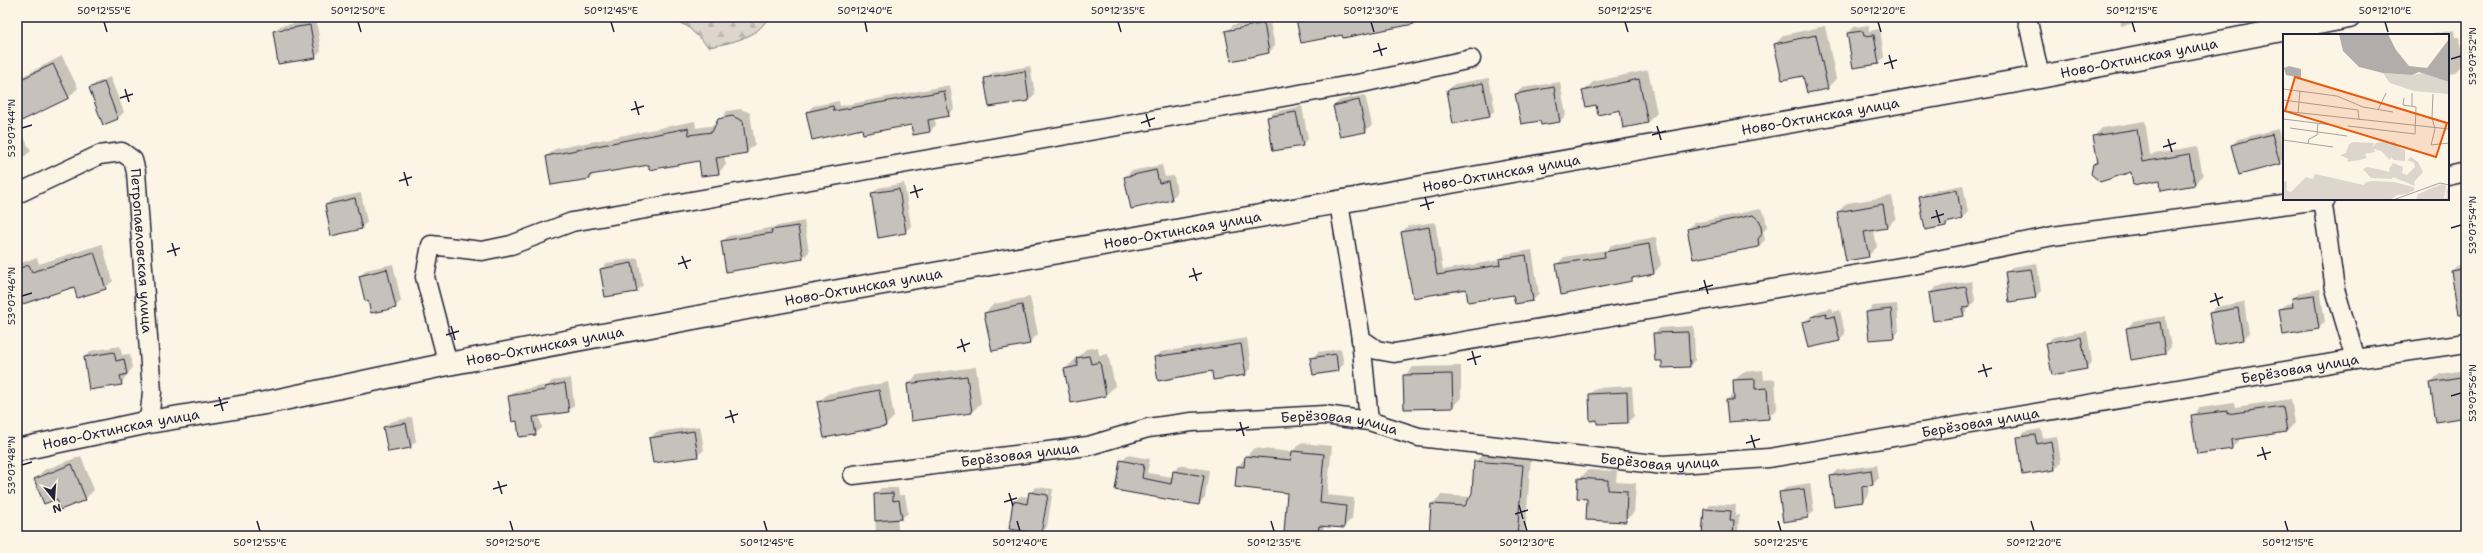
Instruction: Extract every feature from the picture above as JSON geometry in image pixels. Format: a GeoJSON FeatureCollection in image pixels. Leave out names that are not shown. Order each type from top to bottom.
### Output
{"type":"FeatureCollection","features":[{"type":"Feature","properties":{"kind":"street"},"geometry":{"type":"LineString","coordinates":[[2027,17],[2040,77]]}},
{"type":"Feature","properties":{"kind":"street","name":"Ново-Охтинская улица"},"geometry":{"type":"LineString","coordinates":[[17,450],[149,422],[265,403],[448,364],[828,293],[2040,77],[2284,32],[2349,17]]}},
{"type":"Feature","properties":{"kind":"street"},"geometry":{"type":"LineString","coordinates":[[448,364],[425,278],[431,245],[482,251],[511,245],[572,222],[1362,83],[1471,60]]}},
{"type":"Feature","properties":{"kind":"street","name":"Петропавловская улица"},"geometry":{"type":"LineString","coordinates":[[17,194],[99,155],[122,152],[133,160],[136,172],[152,392],[149,422]]}},
{"type":"Feature","properties":{"kind":"street"},"geometry":{"type":"LineString","coordinates":[[2449,176],[2466,172]]}},
{"type":"Feature","properties":{"kind":"street"},"geometry":{"type":"LineString","coordinates":[[1361,339],[1376,350],[1394,353],[1918,264],[2053,236],[2316,200]]}},
{"type":"Feature","properties":{"kind":"street"},"geometry":{"type":"LineString","coordinates":[[2323,200],[2335,289],[2356,359]]}},
{"type":"Feature","properties":{"kind":"street"},"geometry":{"type":"LineString","coordinates":[[1339,203],[1361,339],[1369,421]]}},
{"type":"Feature","properties":{"kind":"street","name":"Берёзовая улица"},"geometry":{"type":"LineString","coordinates":[[853,475],[1088,446],[1148,428],[1192,422],[1325,415],[1369,421],[1419,437],[1663,465],[1768,458],[2356,359],[2466,343]]}},
{"type":"Feature","properties":{"kind":"green space"},"geometry":{"type":"Polygon","coordinates":[[[665,17],[768,17],[764,24],[751,35],[725,44],[709,47],[687,26],[665,17]]]}},
{"type":"Feature","properties":{"kind":"building"},"geometry":{"type":"Polygon","coordinates":[[[1305,17],[1414,17],[1414,24],[1343,38],[1342,35],[1301,43],[1296,19],[1305,17]]]}},
{"type":"Feature","properties":{"kind":"building"},"geometry":{"type":"Polygon","coordinates":[[[1264,23],[1269,53],[1231,61],[1225,31],[1264,23]]]}},
{"type":"Feature","properties":{"kind":"building"},"geometry":{"type":"Polygon","coordinates":[[[310,25],[316,58],[278,64],[273,31],[310,25]]]}},
{"type":"Feature","properties":{"kind":"building"},"geometry":{"type":"Polygon","coordinates":[[[1863,31],[1864,36],[1874,35],[1879,64],[1853,68],[1847,33],[1863,31]]]}},
{"type":"Feature","properties":{"kind":"building"},"geometry":{"type":"Polygon","coordinates":[[[1816,35],[1828,89],[1807,93],[1803,76],[1782,80],[1774,44],[1816,35]]]}},
{"type":"Feature","properties":{"kind":"building"},"geometry":{"type":"Polygon","coordinates":[[[53,64],[69,98],[17,123],[17,81],[53,64]]]}},
{"type":"Feature","properties":{"kind":"building"},"geometry":{"type":"Polygon","coordinates":[[[1025,71],[1029,101],[989,107],[984,78],[1025,71]]]}},
{"type":"Feature","properties":{"kind":"building"},"geometry":{"type":"Polygon","coordinates":[[[1639,79],[1648,123],[1623,128],[1620,110],[1598,115],[1596,105],[1586,107],[1582,91],[1639,79]]]}},
{"type":"Feature","properties":{"kind":"building"},"geometry":{"type":"Polygon","coordinates":[[[104,82],[118,119],[103,125],[89,88],[104,82]]]}},
{"type":"Feature","properties":{"kind":"building"},"geometry":{"type":"Polygon","coordinates":[[[1483,83],[1490,117],[1453,124],[1447,90],[1483,83]]]}},
{"type":"Feature","properties":{"kind":"building"},"geometry":{"type":"Polygon","coordinates":[[[1554,87],[1560,122],[1541,125],[1540,121],[1521,124],[1515,94],[1554,87]]]}},
{"type":"Feature","properties":{"kind":"building"},"geometry":{"type":"Polygon","coordinates":[[[944,91],[949,116],[928,120],[930,132],[913,135],[911,125],[863,134],[862,129],[812,140],[806,112],[833,106],[834,111],[944,91]]]}},
{"type":"Feature","properties":{"kind":"building"},"geometry":{"type":"Polygon","coordinates":[[[1359,100],[1366,132],[1340,137],[1333,106],[1359,100]]]}},
{"type":"Feature","properties":{"kind":"building"},"geometry":{"type":"Polygon","coordinates":[[[1296,112],[1303,146],[1273,151],[1267,117],[1296,112]]]}},
{"type":"Feature","properties":{"kind":"building"},"geometry":{"type":"Polygon","coordinates":[[[732,116],[743,121],[747,153],[716,158],[719,174],[701,176],[699,161],[649,170],[649,165],[590,175],[590,179],[551,185],[546,156],[688,128],[689,135],[712,132],[718,119],[732,116]]]}},
{"type":"Feature","properties":{"kind":"building"},"geometry":{"type":"Polygon","coordinates":[[[2137,129],[2142,162],[2189,154],[2195,185],[2161,191],[2160,180],[2133,185],[2131,172],[2100,182],[2091,174],[2093,164],[2098,163],[2093,136],[2137,129]]]}},
{"type":"Feature","properties":{"kind":"building"},"geometry":{"type":"Polygon","coordinates":[[[2272,134],[2280,164],[2239,175],[2231,145],[2272,134]]]}},
{"type":"Feature","properties":{"kind":"building"},"geometry":{"type":"Polygon","coordinates":[[[1156,170],[1159,183],[1168,181],[1172,200],[1131,209],[1124,177],[1156,170]]]}},
{"type":"Feature","properties":{"kind":"building"},"geometry":{"type":"Polygon","coordinates":[[[899,189],[906,233],[878,238],[871,193],[899,189]]]}},
{"type":"Feature","properties":{"kind":"building"},"geometry":{"type":"Polygon","coordinates":[[[1957,190],[1962,219],[1946,223],[1946,226],[1925,230],[1919,197],[1957,190]]]}},
{"type":"Feature","properties":{"kind":"building"},"geometry":{"type":"Polygon","coordinates":[[[355,198],[362,229],[331,236],[325,205],[355,198]]]}},
{"type":"Feature","properties":{"kind":"building"},"geometry":{"type":"Polygon","coordinates":[[[1883,204],[1887,228],[1864,232],[1869,257],[1846,261],[1837,212],[1883,204]]]}},
{"type":"Feature","properties":{"kind":"building"},"geometry":{"type":"Polygon","coordinates":[[[1753,215],[1760,221],[1762,234],[1758,239],[1759,247],[1693,259],[1687,229],[1753,215]]]}},
{"type":"Feature","properties":{"kind":"building"},"geometry":{"type":"Polygon","coordinates":[[[798,226],[803,259],[726,272],[721,241],[772,233],[771,230],[798,226]]]}},
{"type":"Feature","properties":{"kind":"building"},"geometry":{"type":"Polygon","coordinates":[[[1429,227],[1437,275],[1500,265],[1499,259],[1526,255],[1533,301],[1515,304],[1513,295],[1468,302],[1466,289],[1413,298],[1401,232],[1429,227]]]}},
{"type":"Feature","properties":{"kind":"building"},"geometry":{"type":"Polygon","coordinates":[[[1649,244],[1654,274],[1632,278],[1632,281],[1561,295],[1556,264],[1605,257],[1604,252],[1649,244]]]}},
{"type":"Feature","properties":{"kind":"building"},"geometry":{"type":"Polygon","coordinates":[[[94,252],[106,289],[77,298],[74,287],[17,306],[17,269],[29,265],[32,272],[94,252]]]}},
{"type":"Feature","properties":{"kind":"building"},"geometry":{"type":"Polygon","coordinates":[[[632,263],[637,292],[605,297],[600,269],[632,263]]]}},
{"type":"Feature","properties":{"kind":"building"},"geometry":{"type":"Polygon","coordinates":[[[2466,268],[2466,315],[2458,315],[2451,271],[2466,268]]]}},
{"type":"Feature","properties":{"kind":"building"},"geometry":{"type":"Polygon","coordinates":[[[387,269],[396,308],[371,313],[368,301],[365,301],[359,276],[387,269]]]}},
{"type":"Feature","properties":{"kind":"building"},"geometry":{"type":"Polygon","coordinates":[[[2031,269],[2036,298],[2009,302],[2005,272],[2031,269]]]}},
{"type":"Feature","properties":{"kind":"building"},"geometry":{"type":"Polygon","coordinates":[[[1966,287],[1970,307],[1962,308],[1964,316],[1933,321],[1929,293],[1966,287]]]}},
{"type":"Feature","properties":{"kind":"building"},"geometry":{"type":"Polygon","coordinates":[[[2314,295],[2319,329],[2283,335],[2279,309],[2293,307],[2292,298],[2314,295]]]}},
{"type":"Feature","properties":{"kind":"building"},"geometry":{"type":"Polygon","coordinates":[[[1022,305],[1030,344],[992,351],[984,313],[1022,305]]]}},
{"type":"Feature","properties":{"kind":"building"},"geometry":{"type":"Polygon","coordinates":[[[2238,308],[2243,340],[2215,345],[2209,313],[2238,308]]]}},
{"type":"Feature","properties":{"kind":"building"},"geometry":{"type":"Polygon","coordinates":[[[1891,309],[1894,338],[1869,340],[1866,312],[1891,309]]]}},
{"type":"Feature","properties":{"kind":"building"},"geometry":{"type":"Polygon","coordinates":[[[1826,313],[1827,318],[1834,316],[1840,341],[1808,348],[1802,322],[1812,320],[1811,317],[1826,313]]]}},
{"type":"Feature","properties":{"kind":"building"},"geometry":{"type":"Polygon","coordinates":[[[2160,322],[2165,354],[2131,360],[2126,328],[2160,322]]]}},
{"type":"Feature","properties":{"kind":"building"},"geometry":{"type":"Polygon","coordinates":[[[1688,332],[1690,367],[1662,368],[1662,361],[1655,361],[1653,333],[1688,332]]]}},
{"type":"Feature","properties":{"kind":"building"},"geometry":{"type":"Polygon","coordinates":[[[2081,337],[2087,369],[2052,375],[2046,343],[2081,337]]]}},
{"type":"Feature","properties":{"kind":"building"},"geometry":{"type":"Polygon","coordinates":[[[1241,344],[1246,375],[1213,380],[1212,371],[1158,381],[1154,357],[1241,344]]]}},
{"type":"Feature","properties":{"kind":"building"},"geometry":{"type":"Polygon","coordinates":[[[114,352],[116,361],[124,359],[127,374],[120,376],[122,385],[89,390],[84,357],[114,352]]]}},
{"type":"Feature","properties":{"kind":"building"},"geometry":{"type":"Polygon","coordinates":[[[1336,354],[1338,371],[1313,375],[1310,358],[1336,354]]]}},
{"type":"Feature","properties":{"kind":"building"},"geometry":{"type":"Polygon","coordinates":[[[1089,356],[1091,364],[1100,362],[1106,396],[1071,403],[1064,369],[1078,366],[1076,358],[1089,356]]]}},
{"type":"Feature","properties":{"kind":"building"},"geometry":{"type":"Polygon","coordinates":[[[1452,374],[1453,408],[1404,409],[1403,375],[1452,374]]]}},
{"type":"Feature","properties":{"kind":"building"},"geometry":{"type":"Polygon","coordinates":[[[967,376],[972,413],[911,421],[907,384],[967,376]]]}},
{"type":"Feature","properties":{"kind":"building"},"geometry":{"type":"Polygon","coordinates":[[[2466,377],[2466,417],[2436,422],[2430,383],[2466,377]]]}},
{"type":"Feature","properties":{"kind":"building"},"geometry":{"type":"Polygon","coordinates":[[[1755,379],[1755,389],[1767,388],[1769,419],[1728,422],[1726,400],[1734,400],[1733,380],[1755,379]]]}},
{"type":"Feature","properties":{"kind":"building"},"geometry":{"type":"Polygon","coordinates":[[[565,383],[569,412],[533,417],[536,435],[519,437],[517,421],[512,422],[508,396],[545,390],[545,387],[565,383]]]}},
{"type":"Feature","properties":{"kind":"building"},"geometry":{"type":"Polygon","coordinates":[[[879,390],[886,426],[824,438],[817,402],[879,390]]]}},
{"type":"Feature","properties":{"kind":"building"},"geometry":{"type":"Polygon","coordinates":[[[1627,392],[1628,423],[1597,424],[1597,420],[1590,421],[1589,394],[1627,392]]]}},
{"type":"Feature","properties":{"kind":"building"},"geometry":{"type":"Polygon","coordinates":[[[2283,406],[2287,432],[2231,440],[2232,449],[2197,454],[2191,415],[2227,411],[2227,414],[2283,406]]]}},
{"type":"Feature","properties":{"kind":"building"},"geometry":{"type":"Polygon","coordinates":[[[406,423],[411,448],[388,452],[383,427],[406,423]]]}},
{"type":"Feature","properties":{"kind":"building"},"geometry":{"type":"Polygon","coordinates":[[[694,431],[698,457],[653,463],[649,438],[694,431]]]}},
{"type":"Feature","properties":{"kind":"building"},"geometry":{"type":"Polygon","coordinates":[[[2035,435],[2037,444],[2051,441],[2055,470],[2022,475],[2017,437],[2035,435]]]}},
{"type":"Feature","properties":{"kind":"building"},"geometry":{"type":"Polygon","coordinates":[[[1292,451],[1324,454],[1320,503],[1346,506],[1344,528],[1319,526],[1318,536],[1284,533],[1287,493],[1235,487],[1237,466],[1244,467],[1245,456],[1291,460],[1292,451]]]}},
{"type":"Feature","properties":{"kind":"building"},"geometry":{"type":"Polygon","coordinates":[[[1120,460],[1144,465],[1142,478],[1171,484],[1173,471],[1204,476],[1199,505],[1115,490],[1120,460]]]}},
{"type":"Feature","properties":{"kind":"building"},"geometry":{"type":"Polygon","coordinates":[[[1474,461],[1523,465],[1517,536],[1429,536],[1431,504],[1465,506],[1472,493],[1474,461]]]}},
{"type":"Feature","properties":{"kind":"building"},"geometry":{"type":"Polygon","coordinates":[[[72,464],[86,500],[60,510],[57,499],[44,504],[34,479],[72,464]]]}},
{"type":"Feature","properties":{"kind":"building"},"geometry":{"type":"Polygon","coordinates":[[[1871,470],[1873,485],[1862,487],[1863,502],[1834,506],[1830,476],[1871,470]]]}},
{"type":"Feature","properties":{"kind":"building"},"geometry":{"type":"Polygon","coordinates":[[[1578,478],[1608,480],[1608,490],[1627,491],[1626,522],[1586,520],[1587,499],[1577,498],[1578,478]]]}},
{"type":"Feature","properties":{"kind":"building"},"geometry":{"type":"Polygon","coordinates":[[[1804,489],[1808,518],[1783,522],[1779,492],[1804,489]]]}},
{"type":"Feature","properties":{"kind":"building"},"geometry":{"type":"Polygon","coordinates":[[[1029,492],[1048,495],[1041,534],[1009,529],[1013,501],[1027,504],[1029,492]]]}},
{"type":"Feature","properties":{"kind":"building"},"geometry":{"type":"Polygon","coordinates":[[[893,493],[893,501],[899,500],[902,519],[875,521],[874,494],[893,493]]]}},
{"type":"Feature","properties":{"kind":"building"},"geometry":{"type":"Polygon","coordinates":[[[1704,509],[1731,511],[1730,520],[1734,520],[1733,536],[1702,536],[1704,509]]]}}]}
